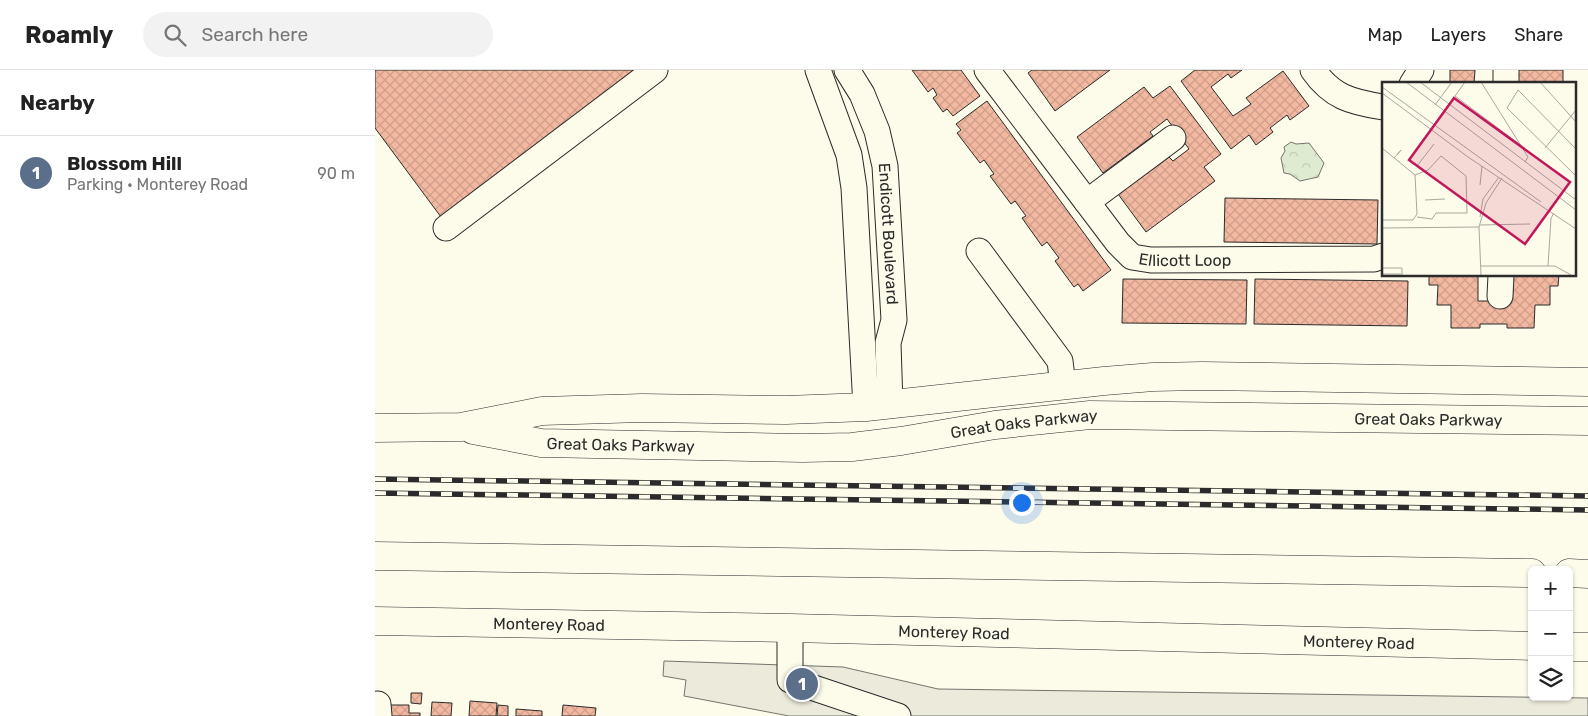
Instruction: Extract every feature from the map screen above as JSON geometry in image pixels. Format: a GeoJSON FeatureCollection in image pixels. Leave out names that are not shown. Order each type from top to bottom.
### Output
{"type":"FeatureCollection","features":[{"type":"Feature","properties":{"kind":"main road","name":"Great Oaks Parkway"},"geometry":{"type":"LineString","coordinates":[[461,428],[543,411],[642,408],[786,410],[878,406],[1153,377],[1203,376],[1588,382]]}},
{"type":"Feature","properties":{"kind":"main road"},"geometry":{"type":"LineString","coordinates":[[803,448],[831,429],[868,426],[880,419],[878,406]]}},
{"type":"Feature","properties":{"kind":"main road","name":"Great Oaks Parkway"},"geometry":{"type":"LineString","coordinates":[[375,428],[461,428],[541,443],[803,448],[852,447],[901,441],[995,425],[1089,414],[1588,421]]}},
{"type":"Feature","properties":{"kind":"main road"},"geometry":{"type":"LineString","coordinates":[[375,556],[1528,573]]}},
{"type":"Feature","properties":{"kind":"main road"},"geometry":{"type":"LineString","coordinates":[[1573,574],[1588,574]]}},
{"type":"Feature","properties":{"kind":"main road","name":"Monterey Road"},"geometry":{"type":"LineString","coordinates":[[375,621],[789,628],[1528,646]]}},
{"type":"Feature","properties":{"kind":"main road"},"geometry":{"type":"LineString","coordinates":[[1573,647],[1588,647]]}},
{"type":"Feature","properties":{"kind":"street"},"geometry":{"type":"LineString","coordinates":[[446,228],[655,70]]}},
{"type":"Feature","properties":{"kind":"street","name":"Endicott Boulevard"},"geometry":{"type":"LineString","coordinates":[[818,70],[849,156],[854,188],[858,274],[878,406]]}},
{"type":"Feature","properties":{"kind":"street","name":"Endicott Boulevard"},"geometry":{"type":"LineString","coordinates":[[847,70],[862,94],[874,124],[885,166],[894,320],[888,343],[878,406]]}},
{"type":"Feature","properties":{"kind":"street"},"geometry":{"type":"LineString","coordinates":[[1313,70],[1323,84],[1335,94],[1364,104],[1382,107]]}},
{"type":"Feature","properties":{"kind":"street"},"geometry":{"type":"LineString","coordinates":[[1413,82],[1421,70]]}},
{"type":"Feature","properties":{"kind":"street","name":"Ellicott Loop"},"geometry":{"type":"LineString","coordinates":[[999,74],[1087,202],[1118,243],[1132,257],[1151,260],[1375,259],[1382,256]]}},
{"type":"Feature","properties":{"kind":"street"},"geometry":{"type":"LineString","coordinates":[[1087,202],[1173,138]]}},
{"type":"Feature","properties":{"kind":"street"},"geometry":{"type":"LineString","coordinates":[[979,251],[1059,361],[1063,386]]}},
{"type":"Feature","properties":{"kind":"street"},"geometry":{"type":"LineString","coordinates":[[858,274],[891,271]]}},
{"type":"Feature","properties":{"kind":"street"},"geometry":{"type":"LineString","coordinates":[[789,628],[790,680],[898,716]]}},
{"type":"Feature","properties":{"kind":"green space"},"geometry":{"type":"Polygon","coordinates":[[[1291,142],[1296,144],[1309,143],[1324,163],[1318,177],[1300,181],[1290,174],[1284,173],[1281,158],[1285,151],[1284,147],[1291,142]]]}},
{"type":"Feature","properties":{"kind":"shaded area"},"geometry":{"type":"Polygon","coordinates":[[[664,661],[843,667],[938,689],[1528,697],[1528,701],[1573,701],[1573,698],[1588,698],[1588,716],[789,716],[684,696],[686,680],[663,676],[664,661]]]}},
{"type":"Feature","properties":{"kind":"building"},"geometry":{"type":"Polygon","coordinates":[[[375,70],[639,70],[441,217],[375,128],[375,70]]]}},
{"type":"Feature","properties":{"kind":"building"},"geometry":{"type":"Polygon","coordinates":[[[912,70],[961,70],[980,96],[953,116],[947,109],[943,112],[933,98],[937,95],[933,88],[928,92],[912,70]]]}},
{"type":"Feature","properties":{"kind":"building"},"geometry":{"type":"Polygon","coordinates":[[[1032,70],[1110,70],[1055,111],[1028,73],[1032,70]]]}},
{"type":"Feature","properties":{"kind":"building"},"geometry":{"type":"Polygon","coordinates":[[[1195,70],[1242,70],[1231,78],[1228,74],[1211,87],[1233,116],[1251,104],[1246,98],[1283,71],[1309,106],[1290,120],[1287,115],[1270,128],[1273,132],[1256,145],[1249,135],[1231,149],[1181,81],[1195,70]]]}},
{"type":"Feature","properties":{"kind":"building"},"geometry":{"type":"Polygon","coordinates":[[[1450,70],[1475,70],[1474,82],[1450,82],[1450,70]]]}},
{"type":"Feature","properties":{"kind":"building"},"geometry":{"type":"Polygon","coordinates":[[[1516,70],[1563,70],[1563,82],[1516,82],[1516,70]]]}},
{"type":"Feature","properties":{"kind":"building"},"geometry":{"type":"Polygon","coordinates":[[[1170,86],[1221,154],[1204,167],[1215,181],[1146,232],[1118,194],[1169,157],[1173,161],[1189,149],[1167,119],[1150,132],[1153,136],[1103,173],[1077,137],[1144,87],[1153,98],[1170,86]]]}},
{"type":"Feature","properties":{"kind":"building"},"geometry":{"type":"Polygon","coordinates":[[[987,101],[1111,270],[1083,291],[1078,284],[1074,287],[1055,261],[1059,258],[1047,242],[1042,246],[1022,218],[1026,216],[1015,201],[1011,204],[990,176],[994,174],[984,160],[980,163],[957,133],[961,130],[956,124],[987,101]]]}},
{"type":"Feature","properties":{"kind":"building"},"geometry":{"type":"Polygon","coordinates":[[[1225,198],[1378,200],[1377,244],[1224,242],[1225,198]]]}},
{"type":"Feature","properties":{"kind":"building"},"geometry":{"type":"Polygon","coordinates":[[[1429,276],[1478,276],[1478,301],[1511,301],[1511,276],[1559,276],[1558,286],[1550,286],[1550,305],[1535,305],[1534,328],[1507,328],[1507,324],[1480,324],[1480,328],[1451,328],[1451,305],[1437,305],[1438,285],[1429,285],[1429,276]]]}},
{"type":"Feature","properties":{"kind":"building"},"geometry":{"type":"Polygon","coordinates":[[[1123,279],[1247,280],[1246,324],[1122,323],[1123,279]]]}},
{"type":"Feature","properties":{"kind":"building"},"geometry":{"type":"Polygon","coordinates":[[[1255,279],[1408,281],[1407,326],[1254,324],[1255,279]]]}},
{"type":"Feature","properties":{"kind":"building"},"geometry":{"type":"Polygon","coordinates":[[[411,693],[422,693],[421,704],[411,703],[411,693]]]}},
{"type":"Feature","properties":{"kind":"building"},"geometry":{"type":"Polygon","coordinates":[[[470,701],[497,703],[496,716],[469,716],[470,701]]]}},
{"type":"Feature","properties":{"kind":"building"},"geometry":{"type":"Polygon","coordinates":[[[432,702],[452,703],[451,716],[431,716],[432,702]]]}},
{"type":"Feature","properties":{"kind":"building"},"geometry":{"type":"Polygon","coordinates":[[[385,705],[409,705],[409,713],[420,713],[420,716],[385,716],[385,705]]]}},
{"type":"Feature","properties":{"kind":"building"},"geometry":{"type":"Polygon","coordinates":[[[498,705],[508,706],[508,716],[497,716],[498,705]]]}},
{"type":"Feature","properties":{"kind":"building"},"geometry":{"type":"Polygon","coordinates":[[[563,705],[596,708],[595,716],[562,716],[563,705]]]}},
{"type":"Feature","properties":{"kind":"building"},"geometry":{"type":"Polygon","coordinates":[[[516,709],[542,711],[542,716],[516,716],[516,709]]]}},
{"type":"Feature","properties":{"kind":"railway"},"geometry":{"type":"LineString","coordinates":[[375,479],[1588,496]]}},
{"type":"Feature","properties":{"kind":"railway"},"geometry":{"type":"LineString","coordinates":[[375,493],[1588,510]]}},
{"type":"Feature","properties":{"kind":"place","name":"Blossom Hill"},"geometry":{"type":"Point","coordinates":[802,684]}}]}
